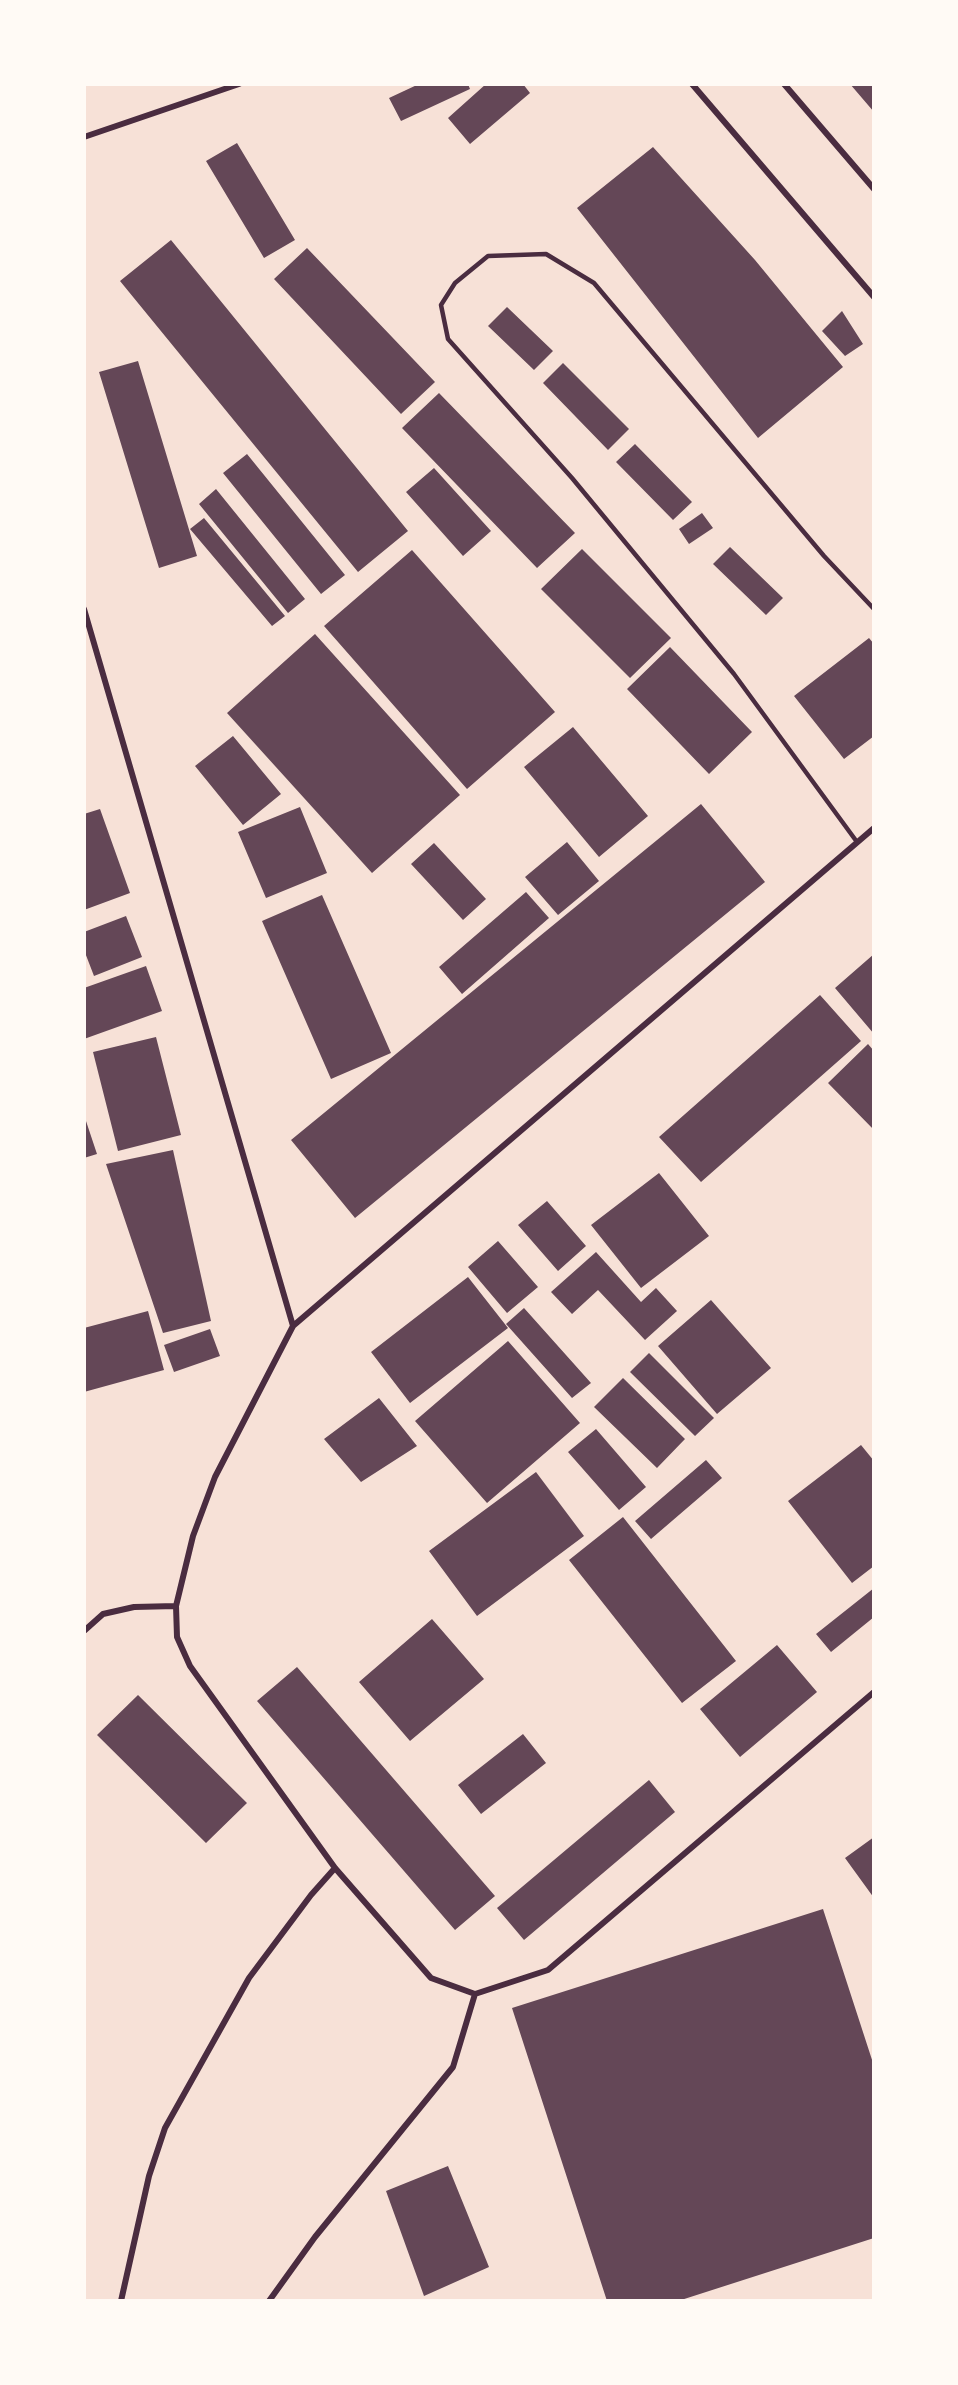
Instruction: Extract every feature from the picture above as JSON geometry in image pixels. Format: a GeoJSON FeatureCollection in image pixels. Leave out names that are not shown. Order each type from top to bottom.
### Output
{"type":"FeatureCollection","features":[{"type":"Feature","properties":{"kind":"street"},"geometry":{"type":"LineString","coordinates":[[84,137],[239,84]]}},
{"type":"Feature","properties":{"kind":"street"},"geometry":{"type":"LineString","coordinates":[[692,84],[874,297]]}},
{"type":"Feature","properties":{"kind":"street"},"geometry":{"type":"LineString","coordinates":[[784,84],[874,189]]}},
{"type":"Feature","properties":{"kind":"street"},"geometry":{"type":"LineString","coordinates":[[84,609],[293,1326]]}},
{"type":"Feature","properties":{"kind":"street"},"geometry":{"type":"LineString","coordinates":[[874,828],[293,1326],[215,1477],[194,1536],[176,1605],[177,1637],[190,1666],[335,1868],[431,1978],[475,1994],[548,1970],[874,1692]]}},
{"type":"Feature","properties":{"kind":"street"},"geometry":{"type":"LineString","coordinates":[[84,1631],[103,1614],[134,1607],[176,1605]]}},
{"type":"Feature","properties":{"kind":"street"},"geometry":{"type":"LineString","coordinates":[[120,2301],[149,2176],[165,2128],[249,1978],[311,1895],[335,1868]]}},
{"type":"Feature","properties":{"kind":"street"},"geometry":{"type":"LineString","coordinates":[[269,2301],[315,2237],[453,2067],[475,1994]]}},
{"type":"Feature","properties":{"kind":"lane"},"geometry":{"type":"LineString","coordinates":[[857,842],[734,674],[572,478],[448,339],[441,305],[455,283],[488,256],[546,254],[594,283],[824,556],[874,609]]}},
{"type":"Feature","properties":{"kind":"building"},"geometry":{"type":"Polygon","coordinates":[[[419,84],[468,84],[470,89],[401,121],[389,98],[419,84]]]}},
{"type":"Feature","properties":{"kind":"building"},"geometry":{"type":"Polygon","coordinates":[[[486,84],[523,84],[530,93],[470,144],[448,118],[486,84]]]}},
{"type":"Feature","properties":{"kind":"building"},"geometry":{"type":"Polygon","coordinates":[[[850,84],[874,84],[874,112],[850,84]]]}},
{"type":"Feature","properties":{"kind":"building"},"geometry":{"type":"Polygon","coordinates":[[[237,143],[295,240],[264,258],[206,161],[237,143]]]}},
{"type":"Feature","properties":{"kind":"building"},"geometry":{"type":"Polygon","coordinates":[[[653,147],[755,260],[843,367],[758,438],[577,208],[653,147]]]}},
{"type":"Feature","properties":{"kind":"building"},"geometry":{"type":"Polygon","coordinates":[[[171,240],[408,531],[358,572],[120,281],[171,240]]]}},
{"type":"Feature","properties":{"kind":"building"},"geometry":{"type":"Polygon","coordinates":[[[307,248],[435,382],[401,414],[274,279],[307,248]]]}},
{"type":"Feature","properties":{"kind":"building"},"geometry":{"type":"Polygon","coordinates":[[[507,307],[553,351],[534,370],[488,326],[507,307]]]}},
{"type":"Feature","properties":{"kind":"building"},"geometry":{"type":"Polygon","coordinates":[[[842,311],[863,344],[845,356],[822,331],[842,311]]]}},
{"type":"Feature","properties":{"kind":"building"},"geometry":{"type":"Polygon","coordinates":[[[138,361],[197,556],[159,568],[99,372],[138,361]]]}},
{"type":"Feature","properties":{"kind":"building"},"geometry":{"type":"Polygon","coordinates":[[[563,363],[629,429],[608,450],[543,383],[563,363]]]}},
{"type":"Feature","properties":{"kind":"building"},"geometry":{"type":"Polygon","coordinates":[[[439,393],[575,533],[537,568],[402,428],[439,393]]]}},
{"type":"Feature","properties":{"kind":"building"},"geometry":{"type":"Polygon","coordinates":[[[635,444],[692,502],[673,520],[616,462],[635,444]]]}},
{"type":"Feature","properties":{"kind":"building"},"geometry":{"type":"Polygon","coordinates":[[[247,454],[345,575],[321,594],[223,473],[247,454]]]}},
{"type":"Feature","properties":{"kind":"building"},"geometry":{"type":"Polygon","coordinates":[[[434,468],[491,531],[463,556],[406,492],[434,468]]]}},
{"type":"Feature","properties":{"kind":"building"},"geometry":{"type":"Polygon","coordinates":[[[216,489],[305,599],[288,613],[199,504],[216,489]]]}},
{"type":"Feature","properties":{"kind":"building"},"geometry":{"type":"Polygon","coordinates":[[[702,513],[713,528],[689,544],[679,529],[702,513]]]}},
{"type":"Feature","properties":{"kind":"building"},"geometry":{"type":"Polygon","coordinates":[[[204,518],[285,616],[272,626],[190,529],[204,518]]]}},
{"type":"Feature","properties":{"kind":"building"},"geometry":{"type":"Polygon","coordinates":[[[730,547],[783,598],[766,615],[713,564],[730,547]]]}},
{"type":"Feature","properties":{"kind":"building"},"geometry":{"type":"Polygon","coordinates":[[[582,549],[671,638],[630,678],[541,589],[582,549]]]}},
{"type":"Feature","properties":{"kind":"building"},"geometry":{"type":"Polygon","coordinates":[[[412,550],[555,712],[467,789],[324,626],[412,550]]]}},
{"type":"Feature","properties":{"kind":"building"},"geometry":{"type":"Polygon","coordinates":[[[315,634],[460,795],[372,873],[227,713],[315,634]]]}},
{"type":"Feature","properties":{"kind":"building"},"geometry":{"type":"Polygon","coordinates":[[[869,638],[874,644],[874,736],[844,759],[794,696],[869,638]]]}},
{"type":"Feature","properties":{"kind":"building"},"geometry":{"type":"Polygon","coordinates":[[[670,647],[752,732],[709,774],[627,689],[670,647]]]}},
{"type":"Feature","properties":{"kind":"building"},"geometry":{"type":"Polygon","coordinates":[[[573,727],[648,816],[599,857],[524,767],[573,727]]]}},
{"type":"Feature","properties":{"kind":"building"},"geometry":{"type":"Polygon","coordinates":[[[233,736],[281,794],[243,825],[195,766],[233,736]]]}},
{"type":"Feature","properties":{"kind":"building"},"geometry":{"type":"Polygon","coordinates":[[[701,804],[765,882],[355,1218],[291,1140],[701,804]]]}},
{"type":"Feature","properties":{"kind":"building"},"geometry":{"type":"Polygon","coordinates":[[[300,807],[327,873],[266,898],[238,832],[300,807]]]}},
{"type":"Feature","properties":{"kind":"building"},"geometry":{"type":"Polygon","coordinates":[[[100,809],[130,893],[84,910],[84,814],[100,809]]]}},
{"type":"Feature","properties":{"kind":"building"},"geometry":{"type":"Polygon","coordinates":[[[567,842],[599,881],[558,915],[525,877],[567,842]]]}},
{"type":"Feature","properties":{"kind":"building"},"geometry":{"type":"Polygon","coordinates":[[[434,843],[486,899],[463,920],[411,864],[434,843]]]}},
{"type":"Feature","properties":{"kind":"building"},"geometry":{"type":"Polygon","coordinates":[[[526,892],[549,918],[462,994],[439,967],[526,892]]]}},
{"type":"Feature","properties":{"kind":"building"},"geometry":{"type":"Polygon","coordinates":[[[322,895],[391,1053],[331,1079],[262,921],[322,895]]]}},
{"type":"Feature","properties":{"kind":"building"},"geometry":{"type":"Polygon","coordinates":[[[126,916],[142,957],[94,976],[84,950],[84,932],[126,916]]]}},
{"type":"Feature","properties":{"kind":"building"},"geometry":{"type":"Polygon","coordinates":[[[874,954],[874,1034],[835,988],[874,954]]]}},
{"type":"Feature","properties":{"kind":"building"},"geometry":{"type":"Polygon","coordinates":[[[146,966],[162,1011],[84,1039],[84,988],[146,966]]]}},
{"type":"Feature","properties":{"kind":"building"},"geometry":{"type":"Polygon","coordinates":[[[820,995],[861,1041],[701,1182],[659,1137],[820,995]]]}},
{"type":"Feature","properties":{"kind":"building"},"geometry":{"type":"Polygon","coordinates":[[[156,1037],[181,1135],[118,1151],[93,1052],[156,1037]]]}},
{"type":"Feature","properties":{"kind":"building"},"geometry":{"type":"Polygon","coordinates":[[[868,1044],[874,1051],[874,1130],[828,1083],[868,1044]]]}},
{"type":"Feature","properties":{"kind":"building"},"geometry":{"type":"Polygon","coordinates":[[[84,1115],[97,1154],[84,1158],[84,1115]]]}},
{"type":"Feature","properties":{"kind":"building"},"geometry":{"type":"Polygon","coordinates":[[[173,1150],[211,1321],[163,1333],[106,1164],[173,1150]]]}},
{"type":"Feature","properties":{"kind":"building"},"geometry":{"type":"Polygon","coordinates":[[[659,1173],[709,1236],[641,1288],[591,1225],[659,1173]]]}},
{"type":"Feature","properties":{"kind":"building"},"geometry":{"type":"Polygon","coordinates":[[[547,1201],[586,1246],[558,1271],[518,1225],[547,1201]]]}},
{"type":"Feature","properties":{"kind":"building"},"geometry":{"type":"Polygon","coordinates":[[[498,1241],[538,1287],[507,1313],[468,1267],[498,1241]]]}},
{"type":"Feature","properties":{"kind":"building"},"geometry":{"type":"Polygon","coordinates":[[[596,1252],[641,1302],[656,1288],[677,1311],[645,1340],[598,1290],[572,1314],[551,1292],[596,1252]]]}},
{"type":"Feature","properties":{"kind":"building"},"geometry":{"type":"Polygon","coordinates":[[[468,1277],[508,1328],[410,1403],[371,1352],[468,1277]]]}},
{"type":"Feature","properties":{"kind":"building"},"geometry":{"type":"Polygon","coordinates":[[[711,1300],[771,1368],[717,1414],[658,1346],[711,1300]]]}},
{"type":"Feature","properties":{"kind":"building"},"geometry":{"type":"Polygon","coordinates":[[[524,1308],[591,1383],[572,1398],[506,1324],[524,1308]]]}},
{"type":"Feature","properties":{"kind":"building"},"geometry":{"type":"Polygon","coordinates":[[[148,1311],[164,1370],[84,1392],[84,1328],[148,1311]]]}},
{"type":"Feature","properties":{"kind":"building"},"geometry":{"type":"Polygon","coordinates":[[[210,1329],[220,1356],[174,1372],[164,1345],[210,1329]]]}},
{"type":"Feature","properties":{"kind":"building"},"geometry":{"type":"Polygon","coordinates":[[[508,1341],[580,1423],[487,1503],[415,1421],[508,1341]]]}},
{"type":"Feature","properties":{"kind":"building"},"geometry":{"type":"Polygon","coordinates":[[[649,1353],[714,1418],[695,1436],[630,1372],[649,1353]]]}},
{"type":"Feature","properties":{"kind":"building"},"geometry":{"type":"Polygon","coordinates":[[[623,1378],[685,1439],[657,1468],[594,1407],[623,1378]]]}},
{"type":"Feature","properties":{"kind":"building"},"geometry":{"type":"Polygon","coordinates":[[[379,1398],[417,1446],[361,1482],[324,1439],[379,1398]]]}},
{"type":"Feature","properties":{"kind":"building"},"geometry":{"type":"Polygon","coordinates":[[[596,1429],[646,1487],[619,1510],[568,1452],[596,1429]]]}},
{"type":"Feature","properties":{"kind":"building"},"geometry":{"type":"Polygon","coordinates":[[[861,1445],[874,1461],[874,1566],[852,1583],[788,1501],[861,1445]]]}},
{"type":"Feature","properties":{"kind":"building"},"geometry":{"type":"Polygon","coordinates":[[[706,1460],[722,1478],[651,1539],[635,1521],[706,1460]]]}},
{"type":"Feature","properties":{"kind":"building"},"geometry":{"type":"Polygon","coordinates":[[[536,1472],[584,1536],[477,1616],[429,1551],[536,1472]]]}},
{"type":"Feature","properties":{"kind":"building"},"geometry":{"type":"Polygon","coordinates":[[[623,1517],[736,1661],[682,1703],[569,1560],[623,1517]]]}},
{"type":"Feature","properties":{"kind":"building"},"geometry":{"type":"Polygon","coordinates":[[[874,1588],[874,1617],[831,1652],[816,1634],[874,1588]]]}},
{"type":"Feature","properties":{"kind":"building"},"geometry":{"type":"Polygon","coordinates":[[[432,1619],[484,1679],[410,1741],[359,1682],[432,1619]]]}},
{"type":"Feature","properties":{"kind":"building"},"geometry":{"type":"Polygon","coordinates":[[[777,1645],[817,1692],[740,1757],[700,1709],[777,1645]]]}},
{"type":"Feature","properties":{"kind":"building"},"geometry":{"type":"Polygon","coordinates":[[[297,1667],[495,1896],[455,1930],[257,1701],[297,1667]]]}},
{"type":"Feature","properties":{"kind":"building"},"geometry":{"type":"Polygon","coordinates":[[[138,1695],[247,1803],[206,1843],[97,1735],[138,1695]]]}},
{"type":"Feature","properties":{"kind":"building"},"geometry":{"type":"Polygon","coordinates":[[[523,1734],[546,1763],[481,1814],[458,1785],[523,1734]]]}},
{"type":"Feature","properties":{"kind":"building"},"geometry":{"type":"Polygon","coordinates":[[[649,1780],[675,1812],[524,1940],[497,1908],[649,1780]]]}},
{"type":"Feature","properties":{"kind":"building"},"geometry":{"type":"Polygon","coordinates":[[[874,1837],[874,1898],[845,1858],[874,1837]]]}},
{"type":"Feature","properties":{"kind":"building"},"geometry":{"type":"Polygon","coordinates":[[[823,1909],[874,2066],[874,2238],[678,2301],[607,2301],[512,2008],[823,1909]]]}},
{"type":"Feature","properties":{"kind":"building"},"geometry":{"type":"Polygon","coordinates":[[[448,2166],[489,2267],[424,2296],[386,2191],[448,2166]]]}}]}
